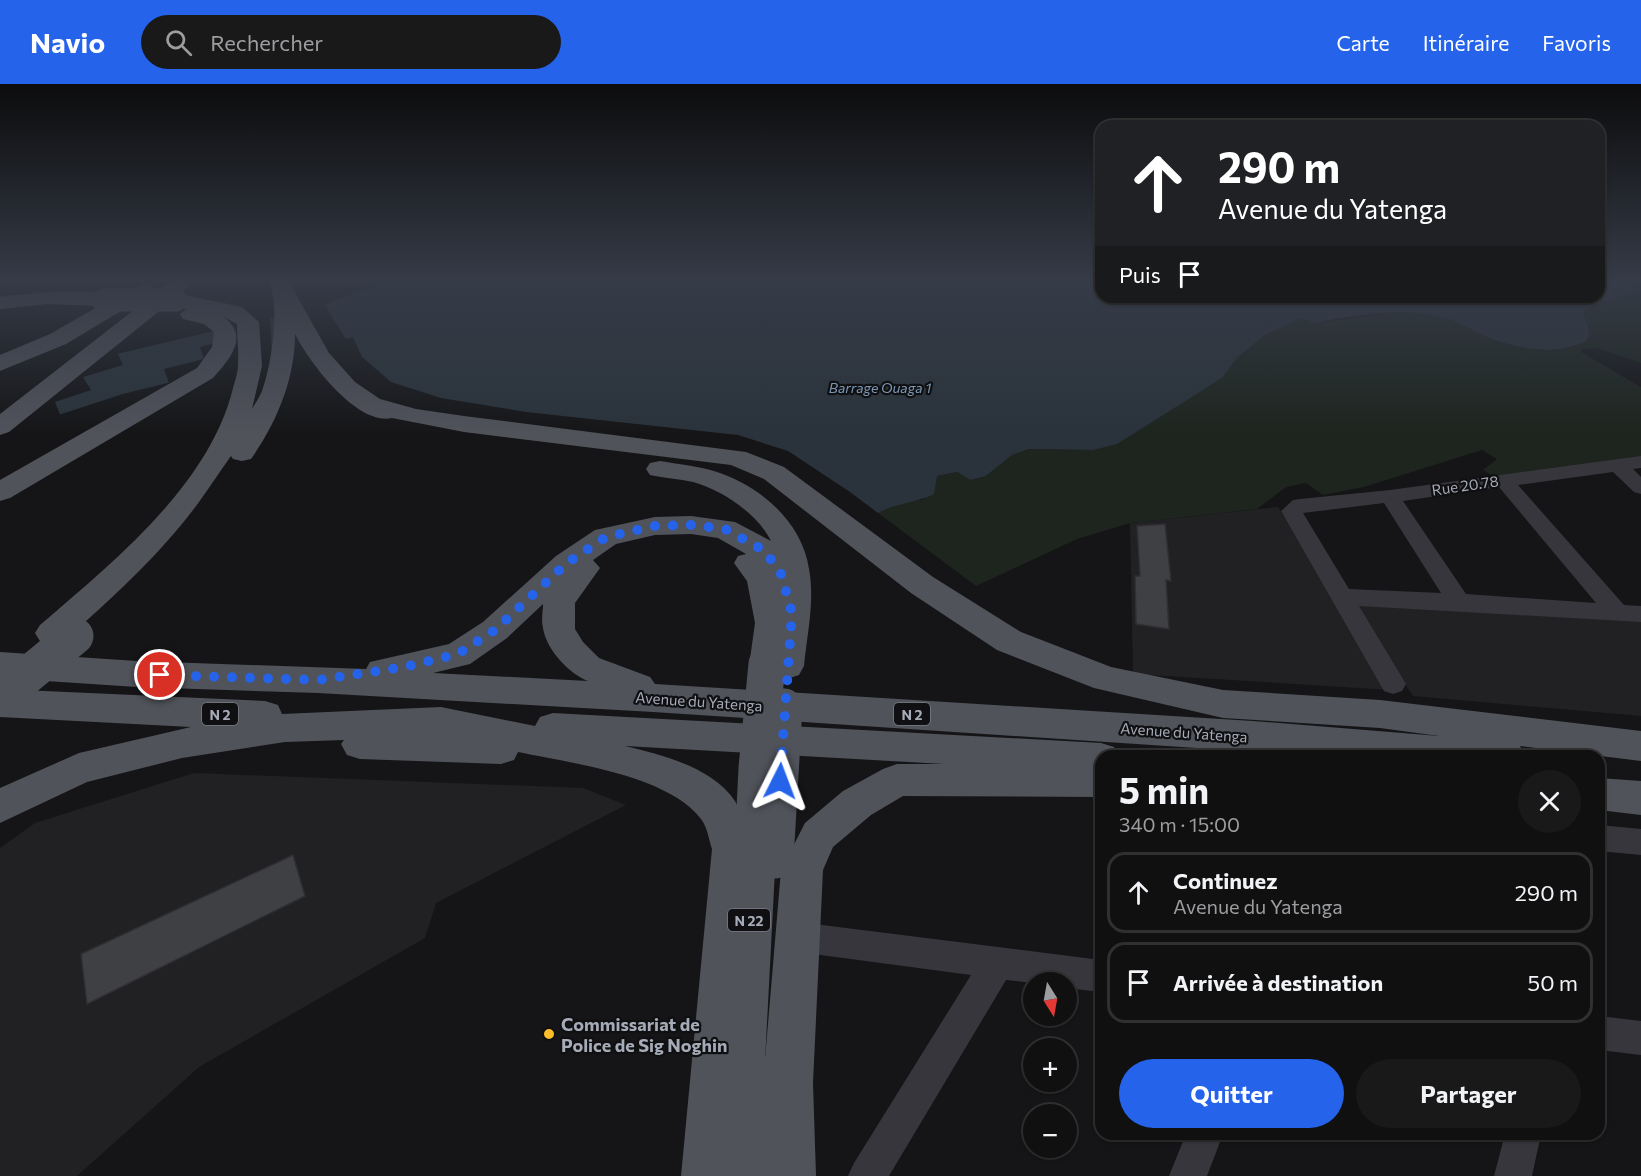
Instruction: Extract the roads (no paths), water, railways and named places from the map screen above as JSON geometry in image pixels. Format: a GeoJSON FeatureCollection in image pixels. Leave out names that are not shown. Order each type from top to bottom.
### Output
{"type":"FeatureCollection","features":[{"type":"Feature","properties":{"kind":"main road"},"geometry":{"type":"LineString","coordinates":[[0,364],[69,333]]}},
{"type":"Feature","properties":{"kind":"main road"},"geometry":{"type":"LineString","coordinates":[[0,405],[93,333]]}},
{"type":"Feature","properties":{"kind":"main road"},"geometry":{"type":"LineString","coordinates":[[0,427],[81,363],[124,333]]}},
{"type":"Feature","properties":{"kind":"main road"},"geometry":{"type":"LineString","coordinates":[[0,492],[205,373],[223,351],[225,333]]}},
{"type":"Feature","properties":{"kind":"main road"},"geometry":{"type":"LineString","coordinates":[[0,698],[64,634],[170,520],[213,460],[240,412],[249,382],[250,333]]}},
{"type":"Feature","properties":{"kind":"main road"},"geometry":{"type":"LineString","coordinates":[[0,676],[64,634],[135,581],[190,525],[232,468],[275,390],[286,333]]}},
{"type":"Feature","properties":{"kind":"main road"},"geometry":{"type":"LineString","coordinates":[[303,333],[342,386],[364,402],[405,422],[479,438],[708,478],[739,493],[774,520],[790,548],[794,570],[792,613],[777,665]]}},
{"type":"Feature","properties":{"kind":"main road"},"geometry":{"type":"LineString","coordinates":[[364,402],[414,416],[464,424],[736,458],[774,473],[922,585],[1009,641],[1106,678],[1223,704],[1380,714],[1641,746]]}},
{"type":"Feature","properties":{"kind":"main road"},"geometry":{"type":"LineString","coordinates":[[318,680],[405,667],[458,654],[495,630],[567,563],[606,537],[655,526],[691,525],[725,529],[765,551],[781,574],[792,613]]}},
{"type":"Feature","properties":{"kind":"main road"},"geometry":{"type":"LineString","coordinates":[[734,703],[628,685],[587,668],[571,651],[559,629],[559,601],[580,571],[614,550],[651,540],[683,537],[710,541],[743,556],[762,578],[777,665]]}},
{"type":"Feature","properties":{"kind":"main road"},"geometry":{"type":"LineString","coordinates":[[0,654],[68,670]]}},
{"type":"Feature","properties":{"kind":"main road","name":"Avenue du Yatenga"},"geometry":{"type":"LineString","coordinates":[[0,665],[137,674],[318,680],[734,703],[1253,736],[1430,750]]}},
{"type":"Feature","properties":{"kind":"main road","name":"N 22"},"geometry":{"type":"LineString","coordinates":[[736,1176],[757,768],[777,665]]}},
{"type":"Feature","properties":{"kind":"main road","name":"N 22"},"geometry":{"type":"LineString","coordinates":[[760,1176],[772,896],[777,665]]}},
{"type":"Feature","properties":{"kind":"main road","name":"N 2"},"geometry":{"type":"LineString","coordinates":[[0,703],[139,711],[441,721],[1095,758]]}},
{"type":"Feature","properties":{"kind":"main road"},"geometry":{"type":"LineString","coordinates":[[0,806],[79,770],[182,742],[285,728],[441,721],[596,753],[658,771],[699,790],[720,812],[732,849],[707,1176]]}},
{"type":"Feature","properties":{"kind":"main road"},"geometry":{"type":"LineString","coordinates":[[182,742],[261,740],[596,753]]}},
{"type":"Feature","properties":{"kind":"main road"},"geometry":{"type":"LineString","coordinates":[[1605,763],[1641,766]]}},
{"type":"Feature","properties":{"kind":"main road"},"geometry":{"type":"LineString","coordinates":[[790,1176],[788,1083],[802,870],[819,835],[857,803],[897,780],[1095,781]]}},
{"type":"Feature","properties":{"kind":"main road"},"geometry":{"type":"LineString","coordinates":[[1605,795],[1641,798]]}},
{"type":"Feature","properties":{"kind":"street","name":"Rue 20.78"},"geometry":{"type":"LineString","coordinates":[[1340,597],[1291,511],[1300,504],[1390,496],[1641,462]]}},
{"type":"Feature","properties":{"kind":"street"},"geometry":{"type":"LineString","coordinates":[[1617,465],[1641,488]]}},
{"type":"Feature","properties":{"kind":"street"},"geometry":{"type":"LineString","coordinates":[[1503,480],[1630,614]]}},
{"type":"Feature","properties":{"kind":"street"},"geometry":{"type":"LineString","coordinates":[[1390,496],[1459,602]]}},
{"type":"Feature","properties":{"kind":"street"},"geometry":{"type":"LineString","coordinates":[[1340,597],[1459,602],[1630,614]]}},
{"type":"Feature","properties":{"kind":"street"},"geometry":{"type":"LineString","coordinates":[[1340,597],[1392,684]]}},
{"type":"Feature","properties":{"kind":"street"},"geometry":{"type":"LineString","coordinates":[[1605,839],[1641,842]]}},
{"type":"Feature","properties":{"kind":"street"},"geometry":{"type":"LineString","coordinates":[[798,937],[1095,975]]}},
{"type":"Feature","properties":{"kind":"street"},"geometry":{"type":"LineString","coordinates":[[867,1176],[997,964]]}},
{"type":"Feature","properties":{"kind":"street"},"geometry":{"type":"LineString","coordinates":[[1605,1034],[1641,1038]]}},
{"type":"Feature","properties":{"kind":"street"},"geometry":{"type":"LineString","coordinates":[[1188,1176],[1203,1140]]}},
{"type":"Feature","properties":{"kind":"street"},"geometry":{"type":"LineString","coordinates":[[1513,1176],[1522,1140]]}},
{"type":"Feature","properties":{"kind":"water","name":"Barrage Ouaga 1"},"geometry":{"type":"Polygon","coordinates":[[[205,333],[1269,333],[1238,357],[1222,378],[1117,444],[1093,450],[1029,449],[1012,455],[986,476],[971,480],[957,472],[937,476],[934,494],[878,513],[788,451],[738,435],[526,412],[441,398],[391,382],[362,357],[353,337],[123,394],[0,434],[104,357],[205,333]]]}},
{"type":"Feature","properties":{"kind":"water","name":"Barrage Ouaga 1"},"geometry":{"type":"Polygon","coordinates":[[[1479,333],[1589,333],[1587,340],[1583,342],[1562,349],[1550,350],[1503,343],[1479,333]]]}},
{"type":"Feature","properties":{"kind":"place","name":"Commissariat de Police de Sig Noghin"},"geometry":{"type":"Point","coordinates":[549,1034]}}]}
